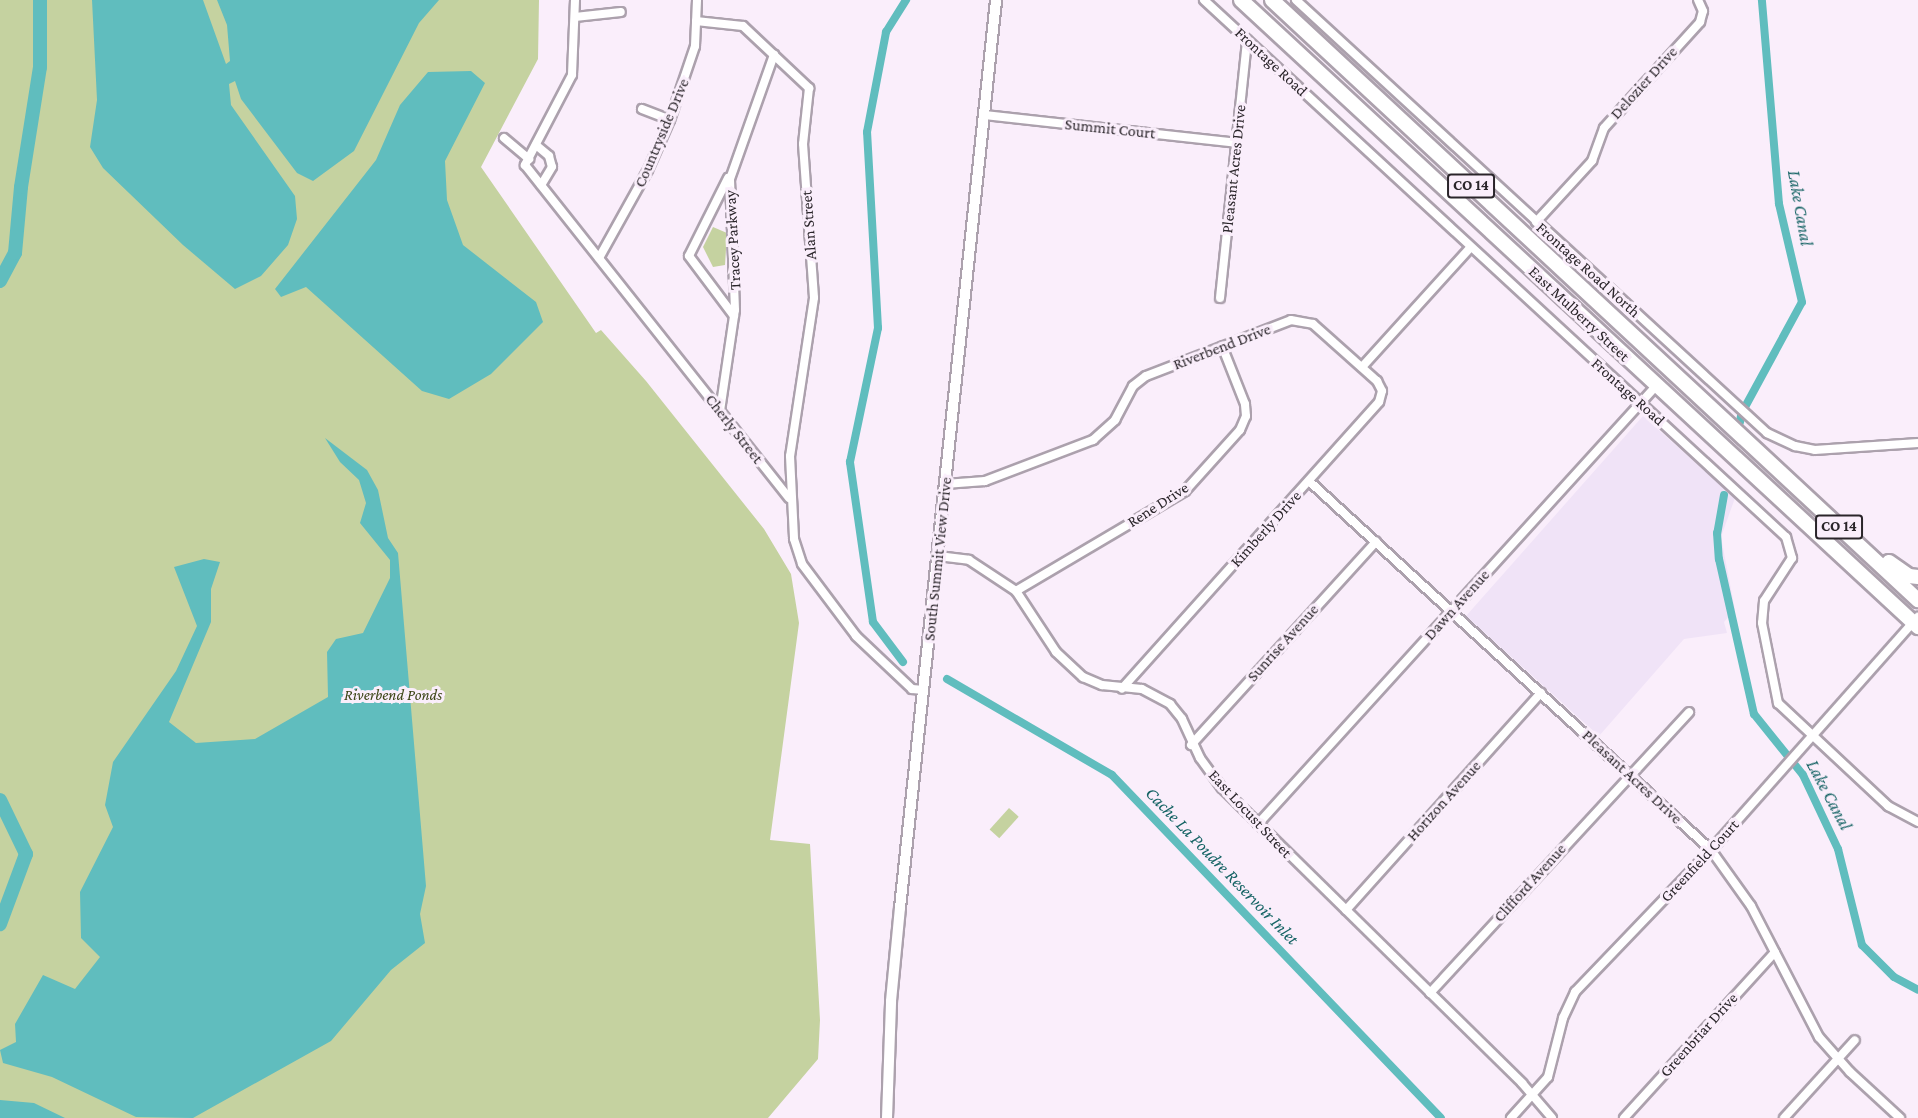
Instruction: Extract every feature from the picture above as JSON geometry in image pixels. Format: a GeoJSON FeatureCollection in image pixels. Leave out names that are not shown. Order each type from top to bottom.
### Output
{"type":"FeatureCollection","features":[{"type":"Feature","properties":{"kind":"highway","name":"East Mulberry Street"},"geometry":{"type":"LineString","coordinates":[[1241,0],[1656,386],[1916,622]]}},
{"type":"Feature","properties":{"kind":"highway","name":"East Mulberry Street"},"geometry":{"type":"LineString","coordinates":[[1272,0],[1918,600]]}},
{"type":"Feature","properties":{"kind":"highway"},"geometry":{"type":"LineString","coordinates":[[1813,503],[1843,520],[1901,572],[1918,577]]}},
{"type":"Feature","properties":{"kind":"street"},"geometry":{"type":"LineString","coordinates":[[527,162],[572,75],[575,0]]}},
{"type":"Feature","properties":{"kind":"street","name":"Countryside Drive"},"geometry":{"type":"LineString","coordinates":[[599,258],[648,170],[670,120],[690,66],[697,0]]}},
{"type":"Feature","properties":{"kind":"street","name":"South Summit View Drive"},"geometry":{"type":"LineString","coordinates":[[887,1118],[891,1001],[996,0]]}},
{"type":"Feature","properties":{"kind":"street","name":"Frontage Road"},"geometry":{"type":"LineString","coordinates":[[1204,0],[1791,545],[1790,564],[1764,601],[1762,623],[1778,703],[1888,806],[1918,822]]}},
{"type":"Feature","properties":{"kind":"street","name":"Frontage Road North"},"geometry":{"type":"LineString","coordinates":[[1296,0],[1755,423],[1795,446],[1827,450],[1918,443]]}},
{"type":"Feature","properties":{"kind":"street","name":"Delozier Drive"},"geometry":{"type":"LineString","coordinates":[[1536,222],[1593,161],[1604,128],[1701,22],[1703,11],[1698,0]]}},
{"type":"Feature","properties":{"kind":"street"},"geometry":{"type":"LineString","coordinates":[[575,17],[621,12]]}},
{"type":"Feature","properties":{"kind":"street","name":"Alan Street"},"geometry":{"type":"LineString","coordinates":[[696,21],[736,22],[809,88],[803,144],[814,298],[790,456],[790,499]]}},
{"type":"Feature","properties":{"kind":"street","name":"Pleasant Acres Drive"},"geometry":{"type":"LineString","coordinates":[[1220,298],[1247,40]]}},
{"type":"Feature","properties":{"kind":"street","name":"Tracey Parkway"},"geometry":{"type":"LineString","coordinates":[[734,316],[689,256],[733,164],[774,55]]}},
{"type":"Feature","properties":{"kind":"street"},"geometry":{"type":"LineString","coordinates":[[642,109],[670,120]]}},
{"type":"Feature","properties":{"kind":"street","name":"Summit Court"},"geometry":{"type":"LineString","coordinates":[[984,115],[1236,143]]}},
{"type":"Feature","properties":{"kind":"street","name":"Cherly Street"},"geometry":{"type":"LineString","coordinates":[[504,138],[527,162],[541,185],[790,499]]}},
{"type":"Feature","properties":{"kind":"street"},"geometry":{"type":"LineString","coordinates":[[536,145],[549,156],[552,167],[541,185]]}},
{"type":"Feature","properties":{"kind":"street","name":"Tracey Parkway"},"geometry":{"type":"LineString","coordinates":[[720,411],[734,316],[730,193],[733,164]]}},
{"type":"Feature","properties":{"kind":"street"},"geometry":{"type":"LineString","coordinates":[[1362,367],[1470,248]]}},
{"type":"Feature","properties":{"kind":"street","name":"Riverbend Drive"},"geometry":{"type":"LineString","coordinates":[[945,484],[985,481],[1093,440],[1115,420],[1127,393],[1137,381],[1222,346],[1298,319],[1313,324],[1362,367]]}},
{"type":"Feature","properties":{"kind":"street","name":"Rene Drive"},"geometry":{"type":"LineString","coordinates":[[1016,591],[1185,490],[1240,430],[1246,416],[1245,404],[1222,346]]}},
{"type":"Feature","properties":{"kind":"street"},"geometry":{"type":"LineString","coordinates":[[1670,371],[1683,357]]}},
{"type":"Feature","properties":{"kind":"street","name":"Kimberly Drive"},"geometry":{"type":"LineString","coordinates":[[1122,688],[1379,402],[1380,386],[1362,367]]}},
{"type":"Feature","properties":{"kind":"street","name":"Dawn Avenue"},"geometry":{"type":"LineString","coordinates":[[1258,824],[1656,386]]}},
{"type":"Feature","properties":{"kind":"street","name":"Pleasant Acres Drive"},"geometry":{"type":"LineString","coordinates":[[1309,481],[1711,850],[1738,885],[1809,1019],[1837,1060],[1900,1118]]}},
{"type":"Feature","properties":{"kind":"street"},"geometry":{"type":"LineString","coordinates":[[790,499],[794,539],[802,564],[819,590],[856,636],[884,663],[912,689],[924,690]]}},
{"type":"Feature","properties":{"kind":"street","name":"Sunrise Avenue"},"geometry":{"type":"LineString","coordinates":[[1191,745],[1376,542]]}},
{"type":"Feature","properties":{"kind":"street","name":"East Locust Street"},"geometry":{"type":"LineString","coordinates":[[938,556],[969,560],[1016,591],[1065,663],[1090,681],[1152,692],[1170,704],[1182,719],[1191,745],[1210,774],[1532,1095],[1552,1118]]}},
{"type":"Feature","properties":{"kind":"street","name":"Greenfield Court"},"geometry":{"type":"LineString","coordinates":[[1511,1118],[1532,1095],[1553,1066],[1563,1018],[1575,992],[1711,850],[1916,622]]}},
{"type":"Feature","properties":{"kind":"street","name":"Horizon Avenue"},"geometry":{"type":"LineString","coordinates":[[1346,910],[1540,693]]}},
{"type":"Feature","properties":{"kind":"street","name":"Clifford Avenue"},"geometry":{"type":"LineString","coordinates":[[1430,993],[1689,712]]}},
{"type":"Feature","properties":{"kind":"street","name":"Greenbriar Drive"},"geometry":{"type":"LineString","coordinates":[[1624,1118],[1775,952]]}},
{"type":"Feature","properties":{"kind":"street"},"geometry":{"type":"LineString","coordinates":[[1784,1118],[1855,1040]]}},
{"type":"Feature","properties":{"kind":"shaded area"},"geometry":{"type":"Polygon","coordinates":[[[1643,416],[1735,498],[1721,537],[1735,610],[1724,622],[1727,633],[1684,639],[1599,736],[1466,616],[1643,416]]]}},
{"type":"Feature","properties":{"kind":"green space","name":"Riverbend Ponds"},"geometry":{"type":"Polygon","coordinates":[[[0,0],[539,0],[538,59],[481,167],[596,333],[601,330],[646,381],[764,529],[791,574],[799,623],[770,840],[810,844],[820,1020],[818,1059],[768,1118],[0,1118],[0,0]]]}},
{"type":"Feature","properties":{"kind":"green space"},"geometry":{"type":"Polygon","coordinates":[[[713,227],[727,233],[725,265],[713,267],[703,247],[713,227]]]}},
{"type":"Feature","properties":{"kind":"green space"},"geometry":{"type":"Polygon","coordinates":[[[1009,808],[1019,817],[999,838],[990,830],[1009,808]]]}},
{"type":"Feature","properties":{"kind":"water"},"geometry":{"type":"Polygon","coordinates":[[[92,0],[203,0],[226,64],[230,61],[227,25],[217,0],[439,0],[419,23],[354,151],[313,181],[297,173],[241,99],[235,81],[229,84],[231,105],[295,196],[297,219],[288,245],[261,276],[235,289],[183,245],[103,168],[90,147],[97,100],[92,0]]]}},
{"type":"Feature","properties":{"kind":"water"},"geometry":{"type":"Polygon","coordinates":[[[471,71],[485,83],[445,161],[447,200],[463,245],[536,302],[543,322],[491,374],[449,399],[422,391],[306,287],[281,297],[275,289],[376,160],[400,105],[428,72],[471,71]]]}},
{"type":"Feature","properties":{"kind":"water"},"geometry":{"type":"Polygon","coordinates":[[[325,438],[367,470],[378,490],[388,538],[398,553],[426,886],[420,914],[425,943],[391,970],[331,1041],[193,1118],[136,1117],[52,1077],[3,1063],[0,1050],[16,1042],[15,1024],[43,975],[75,989],[100,957],[81,938],[80,892],[113,827],[105,805],[113,762],[176,671],[197,626],[174,567],[204,559],[220,562],[211,589],[211,622],[169,722],[196,743],[255,739],[328,697],[327,652],[336,639],[363,633],[390,578],[390,560],[360,523],[366,503],[359,480],[340,462],[325,438]]]}},
{"type":"Feature","properties":{"kind":"water"},"geometry":{"type":"Polygon","coordinates":[[[0,1100],[34,1103],[65,1118],[0,1118],[0,1100]]]}},
{"type":"Feature","properties":{"kind":"waterway"},"geometry":{"type":"LineString","coordinates":[[0,281],[15,253],[21,187],[40,67],[40,0]]}},
{"type":"Feature","properties":{"kind":"waterway","name":"Cache La Poudre Reservoir Inlet"},"geometry":{"type":"LineString","coordinates":[[903,662],[873,622],[850,462],[878,328],[867,132],[886,32],[906,0]]}},
{"type":"Feature","properties":{"kind":"waterway","name":"Lake Canal"},"geometry":{"type":"LineString","coordinates":[[1745,407],[1802,302],[1779,204],[1762,0]]}},
{"type":"Feature","properties":{"kind":"waterway","name":"Lake Canal"},"geometry":{"type":"LineString","coordinates":[[1740,422],[1741,416]]}},
{"type":"Feature","properties":{"kind":"waterway","name":"Lake Canal"},"geometry":{"type":"LineString","coordinates":[[1724,495],[1717,533],[1719,559],[1754,714],[1803,775],[1838,849],[1862,945],[1894,977],[1918,990]]}},
{"type":"Feature","properties":{"kind":"waterway","name":"Cache La Poudre Reservoir Inlet"},"geometry":{"type":"LineString","coordinates":[[947,679],[1112,775],[1441,1118]]}},
{"type":"Feature","properties":{"kind":"waterway"},"geometry":{"type":"LineString","coordinates":[[0,800],[26,854],[0,924]]}}]}
